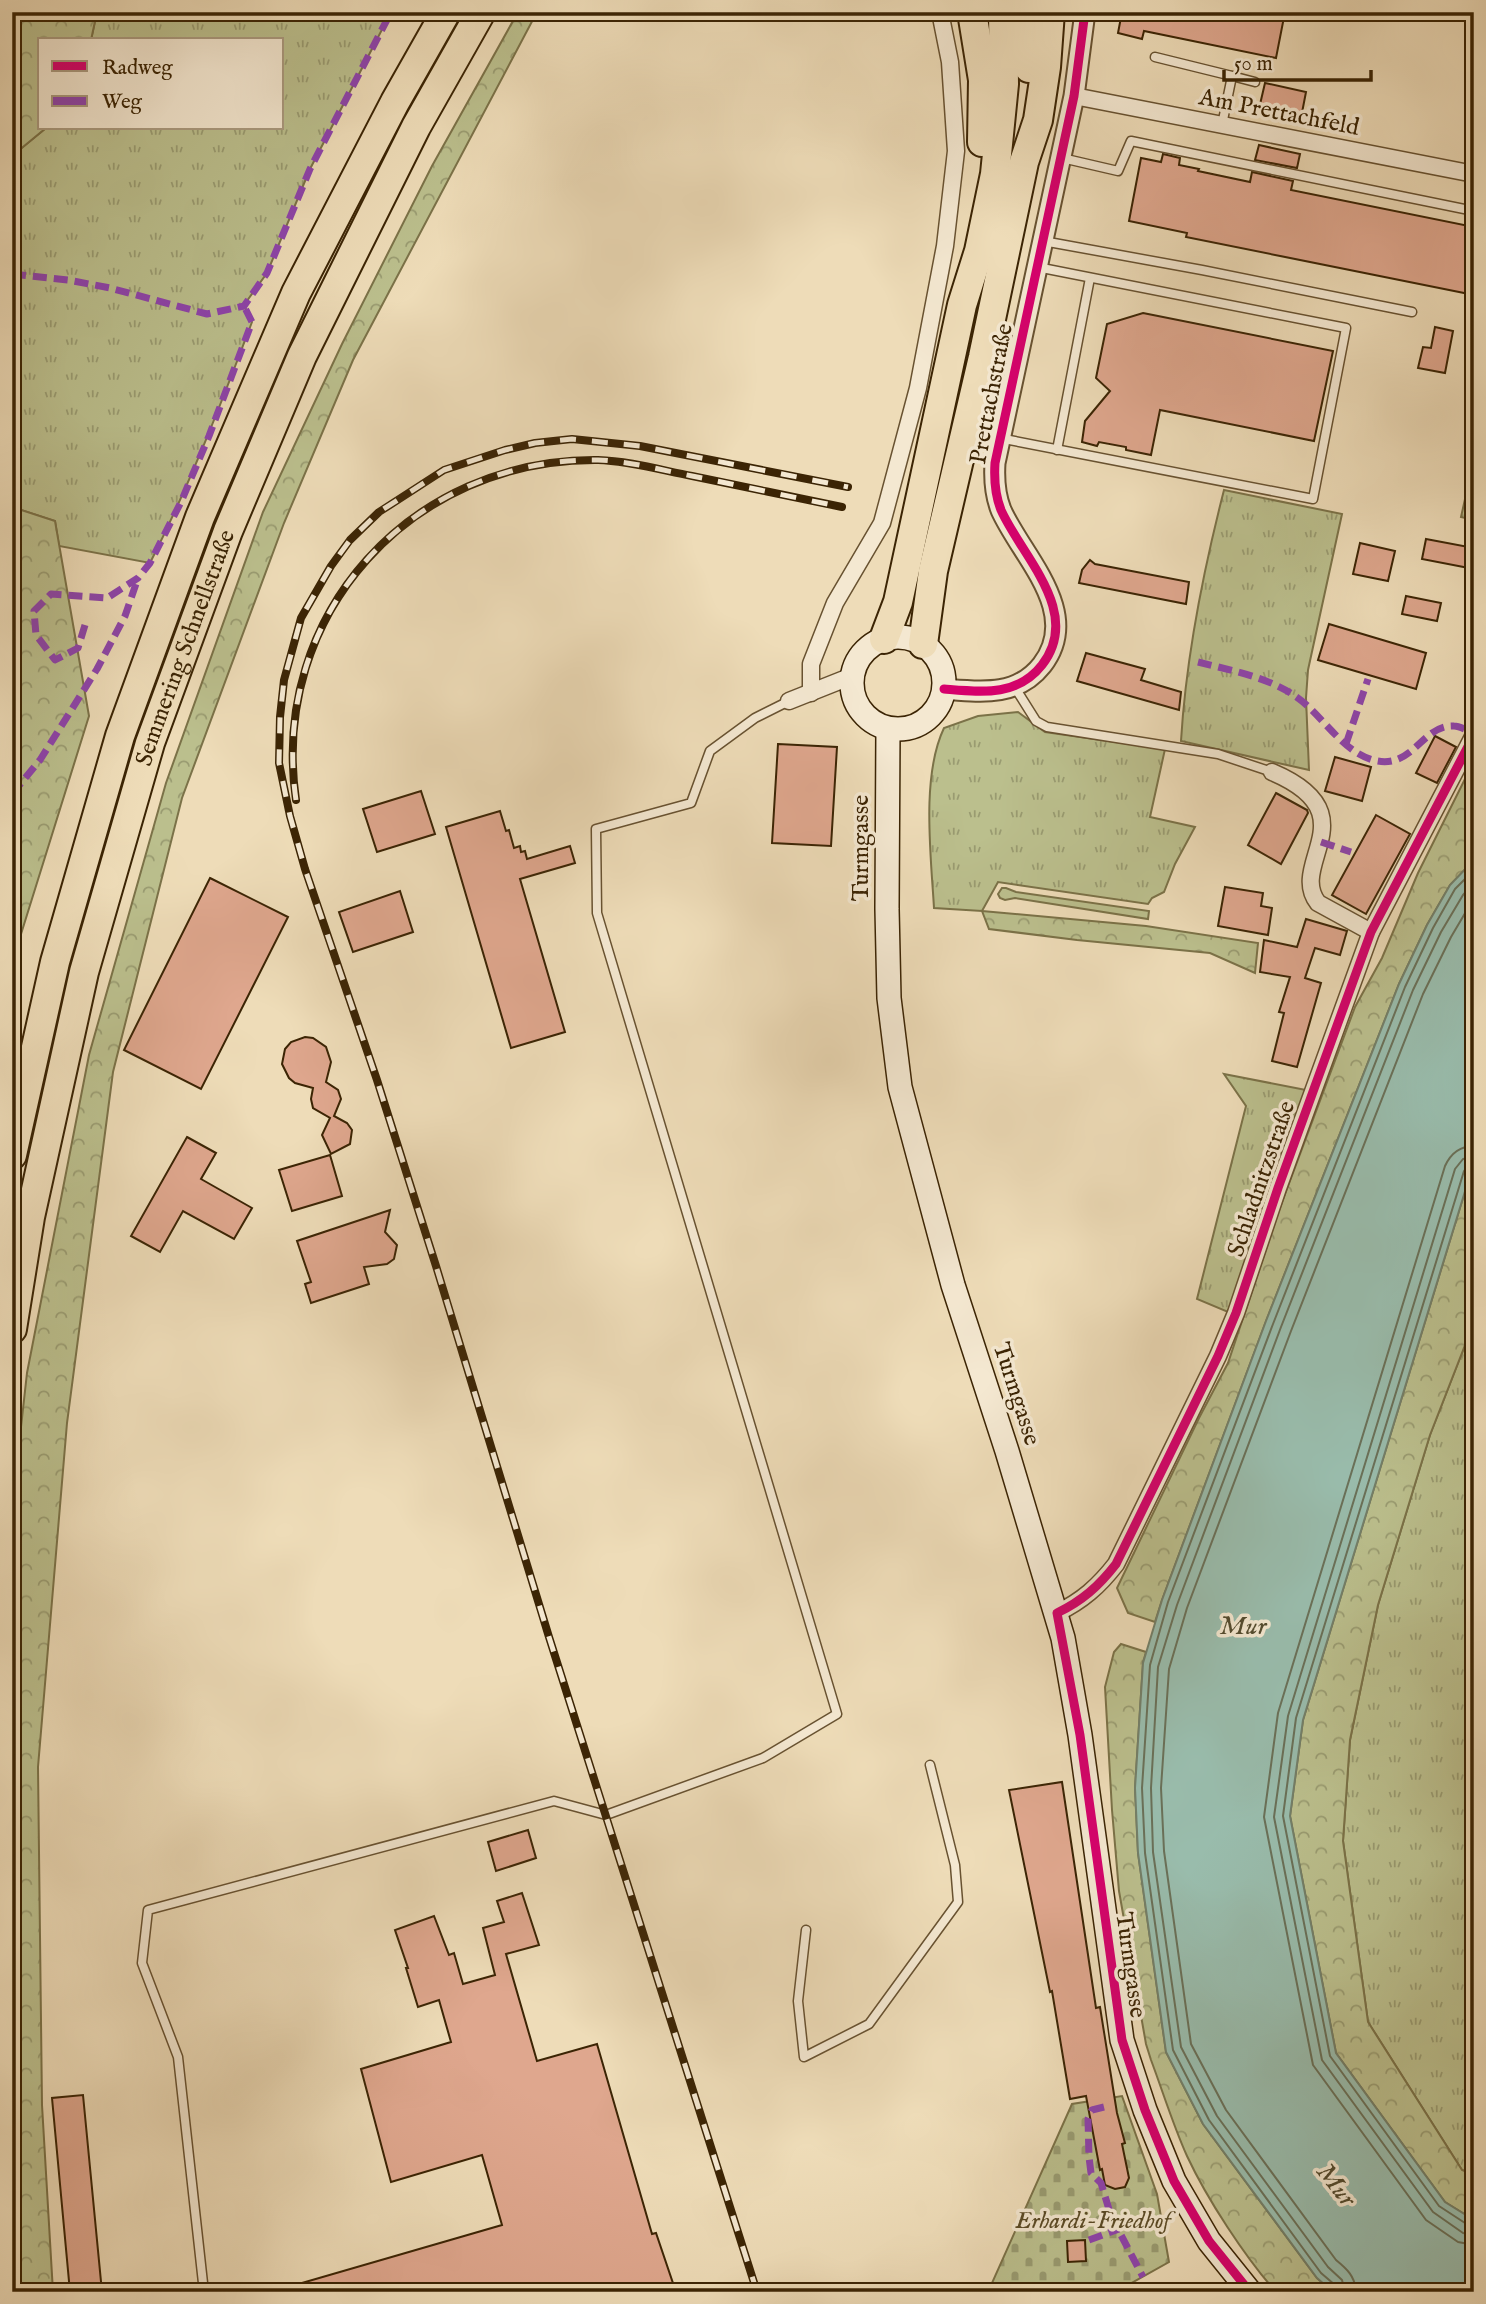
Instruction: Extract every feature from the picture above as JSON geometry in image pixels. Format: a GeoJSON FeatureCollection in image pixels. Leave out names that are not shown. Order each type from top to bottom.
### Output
{"type":"FeatureCollection","features":[{"type":"Feature","properties":{"kind":"highway","name":"Semmering Schnellstraße"},"geometry":{"type":"LineString","coordinates":[[12,1155],[55,962],[120,736],[200,517],[296,293],[395,102],[446,12]]}},
{"type":"Feature","properties":{"kind":"highway","name":"Semmering Schnellstraße"},"geometry":{"type":"LineString","coordinates":[[12,1329],[30,1217],[84,972],[150,743],[228,531],[302,356],[416,127],[481,12]]}},
{"type":"Feature","properties":{"kind":"highway"},"geometry":{"type":"LineString","coordinates":[[884,639],[898,602],[962,305],[982,139],[983,80],[972,12]]}},
{"type":"Feature","properties":{"kind":"highway"},"geometry":{"type":"LineString","coordinates":[[962,305],[979,251],[995,174],[1004,84],[1003,12]]}},
{"type":"Feature","properties":{"kind":"highway"},"geometry":{"type":"LineString","coordinates":[[1024,162],[1030,48],[1027,12]]}},
{"type":"Feature","properties":{"kind":"highway"},"geometry":{"type":"LineString","coordinates":[[923,643],[933,571],[983,356],[1024,162],[1038,120],[1046,67],[1049,12]]}},
{"type":"Feature","properties":{"kind":"main road"},"geometry":{"type":"LineString","coordinates":[[904,637],[923,643],[936,655],[943,673],[944,689],[938,708],[923,723],[905,729],[888,729],[873,722],[860,711],[853,695],[852,676],[858,659],[870,646],[884,639],[904,637]]}},
{"type":"Feature","properties":{"kind":"main road","name":"Turmgasse"},"geometry":{"type":"LineString","coordinates":[[888,729],[889,998],[900,1087],[953,1285],[1057,1614],[1080,1735],[1122,2040],[1145,2110],[1174,2181],[1209,2241],[1250,2292]]}},
{"type":"Feature","properties":{"kind":"street"},"geometry":{"type":"LineString","coordinates":[[811,693],[811,664],[835,603],[882,523],[918,387],[943,258],[956,150],[950,62],[940,12]]}},
{"type":"Feature","properties":{"kind":"street","name":"Prettachstraße"},"geometry":{"type":"LineString","coordinates":[[944,689],[986,693],[1027,680],[1046,659],[1055,636],[1056,620],[1044,581],[1005,517],[997,496],[995,463],[1062,158],[1074,96],[1085,12]]}},
{"type":"Feature","properties":{"kind":"street","name":"Am Prettachfeld"},"geometry":{"type":"LineString","coordinates":[[1074,96],[1474,174]]}},
{"type":"Feature","properties":{"kind":"street"},"geometry":{"type":"LineString","coordinates":[[789,701],[852,676]]}},
{"type":"Feature","properties":{"kind":"street","name":"Schladnitzstraße"},"geometry":{"type":"LineString","coordinates":[[1057,1614],[1082,1601],[1100,1585],[1116,1564],[1218,1356],[1236,1314],[1282,1176],[1371,932],[1474,735]]}},
{"type":"Feature","properties":{"kind":"street"},"geometry":{"type":"LineString","coordinates":[[1272,772],[1293,781],[1305,791],[1319,812],[1323,830],[1310,877],[1313,897],[1318,903],[1371,932]]}},
{"type":"Feature","properties":{"kind":"lane"},"geometry":{"type":"LineString","coordinates":[[1155,57],[1255,82]]}},
{"type":"Feature","properties":{"kind":"lane"},"geometry":{"type":"LineString","coordinates":[[1222,125],[1232,76]]}},
{"type":"Feature","properties":{"kind":"lane"},"geometry":{"type":"LineString","coordinates":[[1062,158],[1118,171],[1131,141],[1474,211]]}},
{"type":"Feature","properties":{"kind":"lane"},"geometry":{"type":"LineString","coordinates":[[1043,241],[1216,272],[1412,312]]}},
{"type":"Feature","properties":{"kind":"lane"},"geometry":{"type":"LineString","coordinates":[[999,438],[1313,499],[1346,328],[1037,267]]}},
{"type":"Feature","properties":{"kind":"lane"},"geometry":{"type":"LineString","coordinates":[[1057,450],[1090,278]]}},
{"type":"Feature","properties":{"kind":"lane"},"geometry":{"type":"LineString","coordinates":[[1014,686],[1036,721],[1047,727],[1144,740],[1218,754],[1272,772]]}},
{"type":"Feature","properties":{"kind":"lane"},"geometry":{"type":"LineString","coordinates":[[204,2292],[178,2057],[142,1963],[148,1910],[554,1801],[606,1815],[763,1758],[837,1714],[597,913],[596,829],[691,803],[710,751],[754,718],[789,701]]}},
{"type":"Feature","properties":{"kind":"lane"},"geometry":{"type":"LineString","coordinates":[[806,1930],[798,2001],[804,2057],[869,2024],[958,1902],[956,1866],[930,1765]]}},
{"type":"Feature","properties":{"kind":"green space"},"geometry":{"type":"Polygon","coordinates":[[[12,12],[97,12],[91,38],[38,38],[38,130],[44,130],[12,156],[12,12]]]}},
{"type":"Feature","properties":{"kind":"green space"},"geometry":{"type":"Polygon","coordinates":[[[97,12],[380,12],[389,16],[310,169],[267,273],[244,305],[252,322],[192,474],[150,563],[59,546],[55,521],[12,507],[12,156],[44,130],[284,130],[284,38],[91,38],[97,12]]]}},
{"type":"Feature","properties":{"kind":"green space"},"geometry":{"type":"Polygon","coordinates":[[[518,12],[537,12],[353,360],[284,523],[182,798],[113,1072],[67,1423],[38,1767],[42,2105],[53,2292],[12,2292],[12,1508],[27,1373],[89,1055],[166,783],[263,512],[342,344],[432,166],[518,12]]]}},
{"type":"Feature","properties":{"kind":"green space"},"geometry":{"type":"Polygon","coordinates":[[[1474,459],[1474,520],[1461,517],[1474,459]]]}},
{"type":"Feature","properties":{"kind":"green space"},"geometry":{"type":"Polygon","coordinates":[[[1224,490],[1342,514],[1308,670],[1306,698],[1309,770],[1181,741],[1196,614],[1224,490]]]}},
{"type":"Feature","properties":{"kind":"green space"},"geometry":{"type":"Polygon","coordinates":[[[12,507],[55,521],[89,716],[12,963],[12,507]]]}},
{"type":"Feature","properties":{"kind":"green space"},"geometry":{"type":"Polygon","coordinates":[[[1018,712],[1045,732],[1165,749],[1150,817],[1195,827],[1175,864],[1164,892],[1152,898],[1148,904],[998,882],[982,911],[934,908],[930,792],[932,769],[944,728],[978,716],[1018,712]]]}},
{"type":"Feature","properties":{"kind":"green space"},"geometry":{"type":"Polygon","coordinates":[[[1474,761],[1474,860],[1450,885],[1427,925],[1399,984],[1266,1321],[1155,1622],[1128,1613],[1117,1588],[1228,1363],[1278,1213],[1355,1007],[1382,958],[1418,873],[1474,761]]]}},
{"type":"Feature","properties":{"kind":"green space"},"geometry":{"type":"Polygon","coordinates":[[[1002,888],[1149,911],[1148,919],[1015,898],[1005,900],[998,894],[1002,888]]]}},
{"type":"Feature","properties":{"kind":"green space"},"geometry":{"type":"Polygon","coordinates":[[[982,911],[1146,926],[1258,943],[1255,973],[1210,953],[989,929],[982,911]]]}},
{"type":"Feature","properties":{"kind":"green space"},"geometry":{"type":"Polygon","coordinates":[[[1224,1074],[1306,1090],[1228,1312],[1197,1299],[1246,1106],[1224,1074]]]}},
{"type":"Feature","properties":{"kind":"green space"},"geometry":{"type":"Polygon","coordinates":[[[1474,1162],[1474,1322],[1430,1435],[1378,1605],[1350,1740],[1343,1841],[1368,2022],[1462,2170],[1474,2175],[1474,2220],[1445,2202],[1336,2053],[1290,1816],[1303,1720],[1474,1162]]]}},
{"type":"Feature","properties":{"kind":"green space"},"geometry":{"type":"Polygon","coordinates":[[[1474,1322],[1474,2175],[1462,2170],[1368,2022],[1343,1841],[1350,1740],[1378,1605],[1430,1435],[1474,1322]]]}},
{"type":"Feature","properties":{"kind":"green space"},"geometry":{"type":"Polygon","coordinates":[[[1121,1644],[1146,1652],[1143,1663],[1135,1788],[1138,1853],[1166,2052],[1203,2124],[1317,2278],[1333,2292],[1276,2292],[1264,2278],[1227,2227],[1195,2173],[1151,2060],[1119,1891],[1112,1810],[1105,1687],[1114,1652],[1121,1644]]]}},
{"type":"Feature","properties":{"kind":"green space","name":"Erhardi-Friedhof"},"geometry":{"type":"Polygon","coordinates":[[[1122,2096],[1157,2194],[1169,2262],[1119,2292],[988,2292],[1072,2104],[1122,2096]]]}},
{"type":"Feature","properties":{"kind":"water","name":"Mur"},"geometry":{"type":"Polygon","coordinates":[[[1474,860],[1474,1162],[1303,1720],[1290,1816],[1336,2053],[1445,2202],[1474,2220],[1474,2292],[1333,2292],[1317,2278],[1203,2124],[1166,2052],[1138,1853],[1135,1788],[1143,1663],[1162,1600],[1266,1321],[1399,984],[1427,925],[1450,885],[1474,860]]]}},
{"type":"Feature","properties":{"kind":"building"},"geometry":{"type":"Polygon","coordinates":[[[1122,12],[1285,12],[1276,58],[1144,31],[1142,39],[1118,33],[1122,12]]]}},
{"type":"Feature","properties":{"kind":"building"},"geometry":{"type":"Polygon","coordinates":[[[1265,83],[1306,92],[1300,123],[1258,113],[1265,83]]]}},
{"type":"Feature","properties":{"kind":"building"},"geometry":{"type":"Polygon","coordinates":[[[1259,145],[1300,154],[1297,168],[1255,160],[1259,145]]]}},
{"type":"Feature","properties":{"kind":"building"},"geometry":{"type":"Polygon","coordinates":[[[1163,154],[1180,158],[1179,165],[1199,169],[1198,171],[1250,182],[1252,172],[1293,181],[1291,190],[1474,227],[1474,295],[1186,237],[1187,233],[1129,221],[1141,158],[1161,162],[1163,154]]]}},
{"type":"Feature","properties":{"kind":"building"},"geometry":{"type":"Polygon","coordinates":[[[1143,313],[1333,351],[1314,441],[1160,410],[1151,455],[1126,450],[1126,447],[1099,442],[1097,446],[1082,442],[1085,421],[1110,391],[1096,378],[1107,324],[1143,313]]]}},
{"type":"Feature","properties":{"kind":"building"},"geometry":{"type":"Polygon","coordinates":[[[1435,327],[1453,331],[1445,373],[1418,368],[1423,347],[1431,348],[1435,327]]]}},
{"type":"Feature","properties":{"kind":"building"},"geometry":{"type":"Polygon","coordinates":[[[1426,539],[1474,548],[1474,569],[1422,559],[1426,539]]]}},
{"type":"Feature","properties":{"kind":"building"},"geometry":{"type":"Polygon","coordinates":[[[1360,543],[1395,551],[1388,581],[1353,574],[1360,543]]]}},
{"type":"Feature","properties":{"kind":"building"},"geometry":{"type":"Polygon","coordinates":[[[1090,560],[1095,564],[1189,582],[1186,604],[1079,583],[1082,570],[1090,560]]]}},
{"type":"Feature","properties":{"kind":"building"},"geometry":{"type":"Polygon","coordinates":[[[1406,596],[1441,603],[1437,621],[1402,614],[1406,596]]]}},
{"type":"Feature","properties":{"kind":"building"},"geometry":{"type":"Polygon","coordinates":[[[1329,624],[1426,653],[1416,689],[1318,660],[1329,624]]]}},
{"type":"Feature","properties":{"kind":"building"},"geometry":{"type":"Polygon","coordinates":[[[1086,653],[1145,669],[1141,680],[1181,692],[1179,710],[1077,681],[1086,653]]]}},
{"type":"Feature","properties":{"kind":"building"},"geometry":{"type":"Polygon","coordinates":[[[1435,736],[1456,747],[1437,783],[1416,773],[1435,736]]]}},
{"type":"Feature","properties":{"kind":"building"},"geometry":{"type":"Polygon","coordinates":[[[778,744],[837,747],[831,846],[772,843],[778,744]]]}},
{"type":"Feature","properties":{"kind":"building"},"geometry":{"type":"Polygon","coordinates":[[[1335,757],[1371,767],[1362,801],[1325,791],[1335,757]]]}},
{"type":"Feature","properties":{"kind":"building"},"geometry":{"type":"Polygon","coordinates":[[[421,791],[435,834],[377,852],[363,809],[421,791]]]}},
{"type":"Feature","properties":{"kind":"building"},"geometry":{"type":"Polygon","coordinates":[[[1276,793],[1308,813],[1281,864],[1248,845],[1276,793]]]}},
{"type":"Feature","properties":{"kind":"building"},"geometry":{"type":"Polygon","coordinates":[[[500,811],[514,848],[520,846],[527,859],[570,846],[575,863],[520,879],[565,1032],[511,1048],[446,827],[500,811]]]}},
{"type":"Feature","properties":{"kind":"building"},"geometry":{"type":"Polygon","coordinates":[[[1376,815],[1410,834],[1366,914],[1332,895],[1376,815]]]}},
{"type":"Feature","properties":{"kind":"building"},"geometry":{"type":"Polygon","coordinates":[[[210,878],[288,917],[201,1089],[124,1050],[210,878]]]}},
{"type":"Feature","properties":{"kind":"building"},"geometry":{"type":"Polygon","coordinates":[[[1225,887],[1263,893],[1261,906],[1272,908],[1268,935],[1218,926],[1225,887]]]}},
{"type":"Feature","properties":{"kind":"building"},"geometry":{"type":"Polygon","coordinates":[[[400,891],[413,932],[353,952],[339,912],[400,891]]]}},
{"type":"Feature","properties":{"kind":"building"},"geometry":{"type":"Polygon","coordinates":[[[1306,919],[1347,931],[1340,955],[1315,948],[1305,978],[1321,983],[1297,1067],[1272,1061],[1284,1013],[1279,1012],[1290,977],[1260,972],[1264,940],[1297,947],[1306,919]]]}},
{"type":"Feature","properties":{"kind":"building"},"geometry":{"type":"Polygon","coordinates":[[[305,1037],[313,1038],[326,1047],[331,1062],[326,1082],[338,1090],[341,1099],[334,1116],[347,1123],[352,1130],[350,1144],[331,1154],[322,1135],[330,1118],[313,1108],[313,1088],[295,1083],[289,1078],[282,1064],[285,1049],[291,1042],[305,1037]]]}},
{"type":"Feature","properties":{"kind":"building"},"geometry":{"type":"Polygon","coordinates":[[[187,1137],[216,1153],[201,1179],[252,1208],[234,1239],[183,1211],[160,1252],[131,1236],[187,1137]]]}},
{"type":"Feature","properties":{"kind":"building"},"geometry":{"type":"Polygon","coordinates":[[[330,1155],[342,1196],[292,1211],[279,1170],[330,1155]]]}},
{"type":"Feature","properties":{"kind":"building"},"geometry":{"type":"Polygon","coordinates":[[[390,1210],[385,1232],[397,1245],[394,1259],[387,1264],[364,1267],[369,1284],[311,1303],[305,1284],[311,1282],[297,1241],[390,1210]]]}},
{"type":"Feature","properties":{"kind":"building"},"geometry":{"type":"Polygon","coordinates":[[[1062,1782],[1096,2008],[1100,2007],[1117,2113],[1125,2143],[1122,2144],[1129,2178],[1125,2187],[1115,2189],[1105,2185],[1102,2169],[1100,2170],[1086,2096],[1070,2099],[1052,1991],[1050,1992],[1009,1790],[1062,1782]]]}},
{"type":"Feature","properties":{"kind":"building"},"geometry":{"type":"Polygon","coordinates":[[[528,1830],[536,1858],[496,1871],[488,1842],[528,1830]]]}},
{"type":"Feature","properties":{"kind":"building"},"geometry":{"type":"Polygon","coordinates":[[[522,1893],[539,1945],[506,1954],[537,2061],[597,2044],[652,2234],[656,2233],[676,2292],[288,2292],[288,2287],[502,2225],[482,2155],[391,2182],[361,2069],[451,2042],[439,2000],[418,2007],[395,1930],[434,1916],[449,1955],[454,1953],[463,1984],[495,1975],[483,1928],[504,1922],[497,1901],[522,1893]]]}},
{"type":"Feature","properties":{"kind":"building"},"geometry":{"type":"Polygon","coordinates":[[[83,2095],[102,2292],[70,2292],[52,2098],[83,2095]]]}},
{"type":"Feature","properties":{"kind":"building"},"geometry":{"type":"Polygon","coordinates":[[[1085,2240],[1086,2261],[1068,2262],[1067,2241],[1085,2240]]]}},
{"type":"Feature","properties":{"kind":"railway"},"geometry":{"type":"LineString","coordinates":[[757,2292],[549,1637],[377,1080],[305,869],[279,763],[280,717],[284,680],[301,618],[331,566],[350,540],[379,512],[444,470],[505,450],[572,439],[640,446],[848,487]]}},
{"type":"Feature","properties":{"kind":"railway"},"geometry":{"type":"LineString","coordinates":[[296,800],[294,732],[306,668],[331,610],[367,559],[414,518],[469,486],[531,466],[598,460],[645,466],[842,507]]}},
{"type":"Feature","properties":{"kind":"marked path"},"geometry":{"type":"LineString","coordinates":[[12,274],[110,288],[207,314],[244,306],[267,273],[310,169],[391,12]]}},
{"type":"Feature","properties":{"kind":"marked path"},"geometry":{"type":"LineString","coordinates":[[85,625],[78,648],[55,660],[36,635],[34,611],[51,594],[107,598],[138,578],[150,563],[181,502],[209,436],[252,322],[244,306]]}},
{"type":"Feature","properties":{"kind":"marked path"},"geometry":{"type":"LineString","coordinates":[[12,794],[40,760],[97,669],[125,616],[138,578]]}},
{"type":"Feature","properties":{"kind":"marked path"},"geometry":{"type":"LineString","coordinates":[[1198,662],[1248,675],[1284,689],[1305,704],[1351,749],[1373,760],[1387,762],[1398,759],[1443,727],[1456,726],[1474,733]]}},
{"type":"Feature","properties":{"kind":"marked path"},"geometry":{"type":"LineString","coordinates":[[1346,744],[1368,679]]}},
{"type":"Feature","properties":{"kind":"marked path"},"geometry":{"type":"LineString","coordinates":[[1321,842],[1351,852]]}},
{"type":"Feature","properties":{"kind":"marked path"},"geometry":{"type":"LineString","coordinates":[[1104,2107],[1092,2110],[1088,2119],[1091,2173],[1101,2183],[1111,2216],[1143,2277]]}},
{"type":"Feature","properties":{"kind":"marked path"},"geometry":{"type":"LineString","coordinates":[[1089,2240],[1119,2229]]}},
{"type":"Feature","properties":{"kind":"cycle path"},"geometry":{"type":"LineString","coordinates":[[944,689],[998,690],[1021,683],[1042,665],[1053,645],[1056,625],[1053,605],[1045,585],[1001,510],[995,487],[995,463],[1074,96],[1085,12]]}},
{"type":"Feature","properties":{"kind":"cycle path"},"geometry":{"type":"LineString","coordinates":[[1250,2292],[1209,2241],[1174,2181],[1145,2110],[1122,2040],[1080,1735],[1057,1613],[1090,1592],[1116,1564],[1218,1356],[1236,1313],[1278,1188],[1371,932],[1474,735]]}}]}
